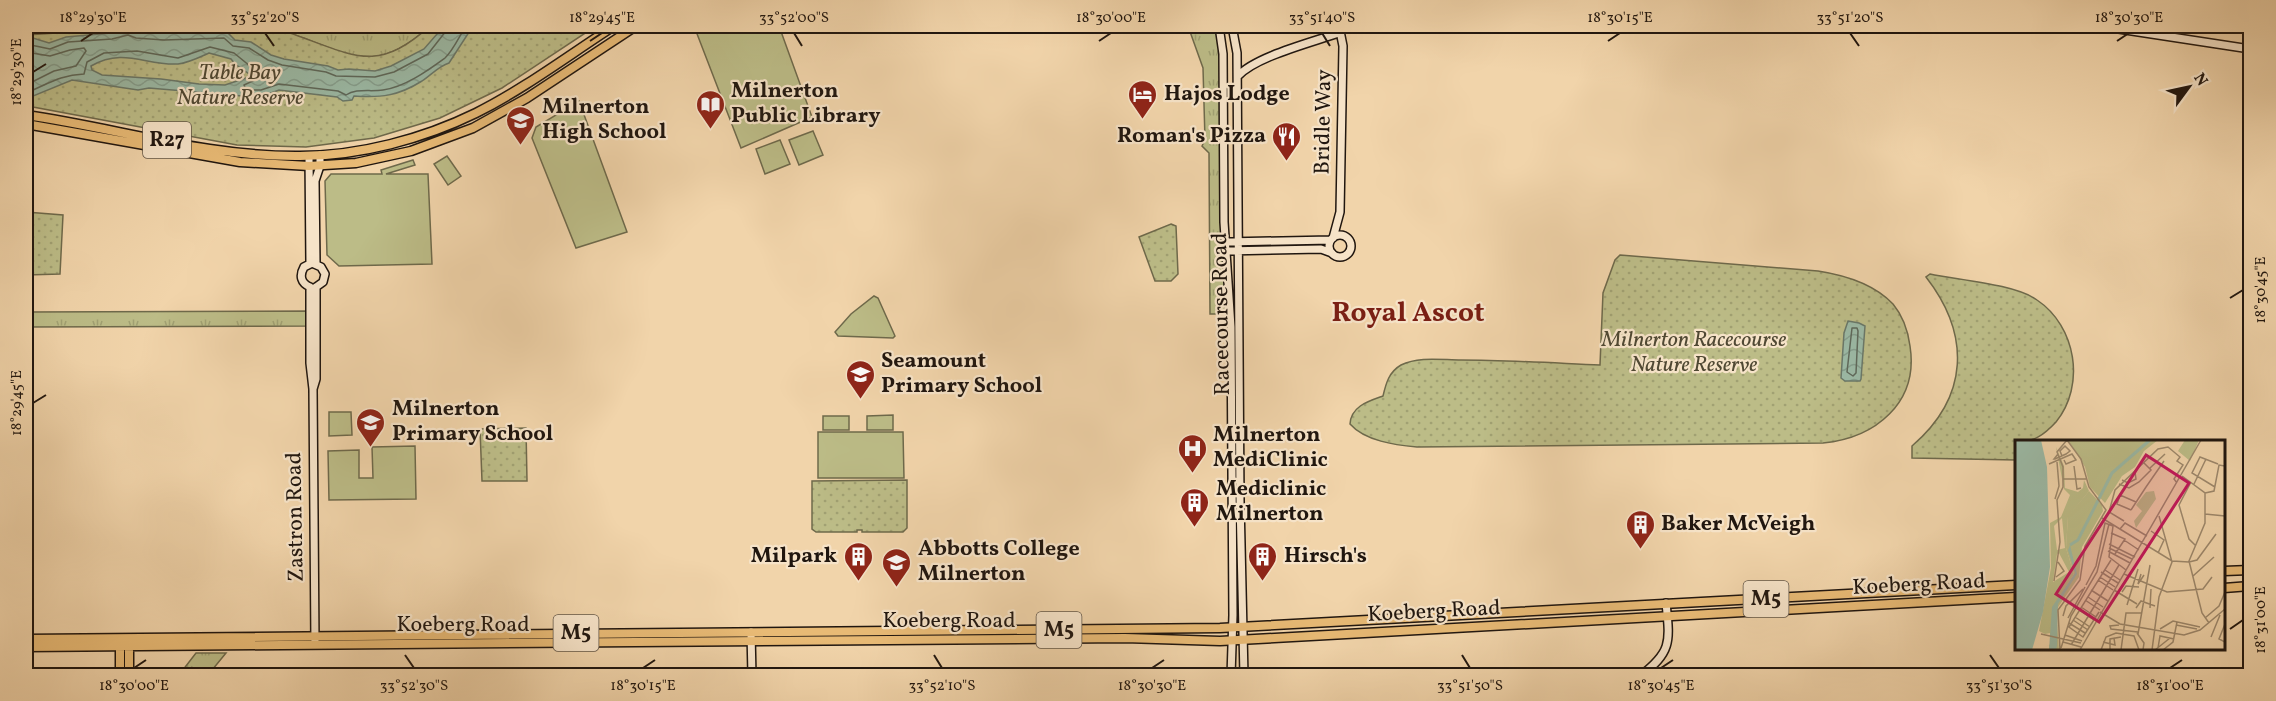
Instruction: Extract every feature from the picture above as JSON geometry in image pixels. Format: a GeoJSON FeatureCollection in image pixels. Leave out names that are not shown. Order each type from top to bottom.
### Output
{"type":"FeatureCollection","features":[{"type":"Feature","properties":{"kind":"main road","name":"R27"},"geometry":{"type":"LineString","coordinates":[[26,115],[218,150],[280,156],[320,155],[411,138],[464,118],[507,96],[614,26]]}},
{"type":"Feature","properties":{"kind":"main road","name":"R27"},"geometry":{"type":"LineString","coordinates":[[26,124],[227,160],[309,166],[344,165],[391,156],[466,131],[513,106],[636,26]]}},
{"type":"Feature","properties":{"kind":"main road"},"geometry":{"type":"LineString","coordinates":[[2225,571],[2250,570]]}},
{"type":"Feature","properties":{"kind":"main road","name":"Koeberg Road"},"geometry":{"type":"LineString","coordinates":[[750,637],[1243,628],[2015,585]]}},
{"type":"Feature","properties":{"kind":"main road"},"geometry":{"type":"LineString","coordinates":[[2225,588],[2250,586]]}},
{"type":"Feature","properties":{"kind":"main road","name":"Koeberg Road"},"geometry":{"type":"LineString","coordinates":[[26,647],[315,640],[750,637],[1232,640],[1667,618],[2015,597]]}},
{"type":"Feature","properties":{"kind":"main road","name":"Koeberg Road"},"geometry":{"type":"LineString","coordinates":[[26,639],[125,643]]}},
{"type":"Feature","properties":{"kind":"main road"},"geometry":{"type":"LineString","coordinates":[[120,675],[125,643]]}},
{"type":"Feature","properties":{"kind":"main road"},"geometry":{"type":"LineString","coordinates":[[125,643],[129,675]]}},
{"type":"Feature","properties":{"kind":"street","name":"Racecourse Road"},"geometry":{"type":"LineString","coordinates":[[1219,26],[1223,54],[1225,251],[1231,327],[1233,628],[1231,675]]}},
{"type":"Feature","properties":{"kind":"street","name":"Racecourse Road"},"geometry":{"type":"LineString","coordinates":[[1232,26],[1238,76],[1240,507],[1244,675]]}},
{"type":"Feature","properties":{"kind":"street"},"geometry":{"type":"LineString","coordinates":[[2099,26],[2250,49]]}},
{"type":"Feature","properties":{"kind":"street"},"geometry":{"type":"LineString","coordinates":[[1238,76],[1261,61],[1340,29]]}},
{"type":"Feature","properties":{"kind":"street","name":"Bridle Way"},"geometry":{"type":"LineString","coordinates":[[1340,29],[1343,46],[1340,212],[1345,236]]}},
{"type":"Feature","properties":{"kind":"street"},"geometry":{"type":"LineString","coordinates":[[1237,53],[1248,63],[1261,61]]}},
{"type":"Feature","properties":{"kind":"street"},"geometry":{"type":"LineString","coordinates":[[312,205],[320,155]]}},
{"type":"Feature","properties":{"kind":"street"},"geometry":{"type":"LineString","coordinates":[[309,156],[313,264]]}},
{"type":"Feature","properties":{"kind":"street","name":"Bridle Way"},"geometry":{"type":"LineString","coordinates":[[1332,239],[1340,212]]}},
{"type":"Feature","properties":{"kind":"street"},"geometry":{"type":"LineString","coordinates":[[1225,242],[1332,239],[1339,235],[1345,236],[1350,243],[1348,252],[1340,256],[1321,249],[1225,251]]}},
{"type":"Feature","properties":{"kind":"street"},"geometry":{"type":"LineString","coordinates":[[1332,239],[1329,247],[1332,253]]}},
{"type":"Feature","properties":{"kind":"street"},"geometry":{"type":"LineString","coordinates":[[313,264],[322,268],[325,274],[323,282],[313,287],[303,283],[301,277],[303,269],[313,264]]}},
{"type":"Feature","properties":{"kind":"street","name":"Zastron Road"},"geometry":{"type":"LineString","coordinates":[[313,287],[310,363],[313,388],[315,640]]}},
{"type":"Feature","properties":{"kind":"street"},"geometry":{"type":"LineString","coordinates":[[1640,675],[1657,662],[1665,651],[1668,640],[1666,603]]}},
{"type":"Feature","properties":{"kind":"street"},"geometry":{"type":"LineString","coordinates":[[750,637],[750,675]]}},
{"type":"Feature","properties":{"kind":"green space"},"geometry":{"type":"Polygon","coordinates":[[[26,26],[163,26],[26,35],[26,26]]]}},
{"type":"Feature","properties":{"kind":"green space","name":"Table Bay Nature Reserve"},"geometry":{"type":"Polygon","coordinates":[[[163,26],[269,27],[340,51],[370,56],[383,55],[398,49],[430,26],[596,26],[502,88],[440,118],[374,138],[306,147],[237,145],[33,107],[26,100],[26,35],[163,26]]]}},
{"type":"Feature","properties":{"kind":"green space"},"geometry":{"type":"Polygon","coordinates":[[[252,26],[430,26],[391,52],[375,56],[344,53],[272,29],[252,26]]]}},
{"type":"Feature","properties":{"kind":"green space"},"geometry":{"type":"Polygon","coordinates":[[[694,26],[779,26],[812,117],[741,148],[694,26]]]}},
{"type":"Feature","properties":{"kind":"green space"},"geometry":{"type":"Polygon","coordinates":[[[1188,26],[1219,26],[1231,327],[1225,314],[1210,314],[1209,153],[1202,146],[1205,140],[1203,68],[1188,26]]]}},
{"type":"Feature","properties":{"kind":"green space"},"geometry":{"type":"Polygon","coordinates":[[[579,101],[627,232],[576,248],[532,138],[536,127],[579,101]]]}},
{"type":"Feature","properties":{"kind":"green space"},"geometry":{"type":"Polygon","coordinates":[[[813,131],[823,155],[799,165],[789,140],[813,131]]]}},
{"type":"Feature","properties":{"kind":"green space"},"geometry":{"type":"Polygon","coordinates":[[[780,140],[790,164],[765,174],[756,149],[780,140]]]}},
{"type":"Feature","properties":{"kind":"green space"},"geometry":{"type":"Polygon","coordinates":[[[447,156],[461,176],[448,185],[434,164],[447,156]]]}},
{"type":"Feature","properties":{"kind":"green space"},"geometry":{"type":"Polygon","coordinates":[[[413,160],[415,165],[386,174],[428,174],[432,264],[339,266],[327,255],[325,181],[331,174],[382,174],[381,170],[413,160]]]}},
{"type":"Feature","properties":{"kind":"green space"},"geometry":{"type":"Polygon","coordinates":[[[26,212],[63,215],[60,274],[26,275],[26,212]]]}},
{"type":"Feature","properties":{"kind":"green space"},"geometry":{"type":"Polygon","coordinates":[[[1171,224],[1176,226],[1178,274],[1171,281],[1155,281],[1139,237],[1171,224]]]}},
{"type":"Feature","properties":{"kind":"green space","name":"Milnerton Racecourse Nature Reserve"},"geometry":{"type":"Polygon","coordinates":[[[1620,255],[1818,271],[1848,278],[1868,286],[1893,304],[1900,314],[1910,346],[1911,366],[1908,384],[1900,400],[1876,425],[1860,434],[1823,443],[1417,447],[1372,438],[1356,430],[1350,424],[1357,409],[1383,396],[1387,382],[1394,371],[1401,365],[1415,360],[1496,360],[1600,365],[1603,293],[1615,260],[1620,255]]]}},
{"type":"Feature","properties":{"kind":"green space"},"geometry":{"type":"Polygon","coordinates":[[[1930,274],[2015,290],[2037,300],[2061,325],[2072,357],[2071,391],[2056,422],[2043,434],[2030,440],[2015,440],[2015,460],[1912,458],[1912,446],[1931,427],[1945,407],[1953,386],[1957,365],[1956,343],[1951,321],[1941,299],[1926,277],[1930,274]]]}},
{"type":"Feature","properties":{"kind":"green space"},"geometry":{"type":"Polygon","coordinates":[[[874,296],[878,298],[895,336],[893,338],[838,336],[835,332],[851,314],[874,296]]]}},
{"type":"Feature","properties":{"kind":"green space"},"geometry":{"type":"Polygon","coordinates":[[[310,311],[310,326],[26,327],[26,312],[310,311]]]}},
{"type":"Feature","properties":{"kind":"green space"},"geometry":{"type":"Polygon","coordinates":[[[329,412],[351,412],[352,435],[329,436],[329,412]]]}},
{"type":"Feature","properties":{"kind":"green space"},"geometry":{"type":"Polygon","coordinates":[[[893,415],[893,430],[867,430],[867,416],[893,415]]]}},
{"type":"Feature","properties":{"kind":"green space"},"geometry":{"type":"Polygon","coordinates":[[[823,416],[849,416],[849,430],[823,430],[823,416]]]}},
{"type":"Feature","properties":{"kind":"green space"},"geometry":{"type":"Polygon","coordinates":[[[526,428],[527,481],[482,481],[480,429],[526,428]]]}},
{"type":"Feature","properties":{"kind":"green space"},"geometry":{"type":"Polygon","coordinates":[[[818,432],[903,432],[904,478],[818,478],[818,432]]]}},
{"type":"Feature","properties":{"kind":"green space"},"geometry":{"type":"Polygon","coordinates":[[[415,446],[416,499],[329,500],[328,451],[359,450],[359,478],[373,478],[372,447],[415,446]]]}},
{"type":"Feature","properties":{"kind":"green space"},"geometry":{"type":"Polygon","coordinates":[[[907,480],[907,528],[903,532],[857,530],[857,532],[816,532],[812,529],[812,481],[907,480]]]}},
{"type":"Feature","properties":{"kind":"green space"},"geometry":{"type":"Polygon","coordinates":[[[196,653],[226,653],[208,675],[179,675],[196,653]]]}},
{"type":"Feature","properties":{"kind":"water"},"geometry":{"type":"Polygon","coordinates":[[[444,26],[473,26],[449,63],[413,86],[389,95],[354,96],[352,100],[343,101],[337,97],[279,90],[254,97],[149,88],[138,90],[72,80],[26,99],[26,39],[33,38],[49,43],[66,37],[111,33],[129,28],[162,33],[227,32],[235,40],[251,42],[271,55],[338,70],[375,71],[391,66],[424,49],[444,26]],[[209,53],[178,64],[114,58],[91,66],[92,70],[102,75],[199,84],[225,85],[252,76],[231,59],[209,53]]]}},
{"type":"Feature","properties":{"kind":"water"},"geometry":{"type":"Polygon","coordinates":[[[1848,321],[1865,326],[1860,381],[1845,381],[1841,378],[1844,333],[1848,321]]]}},
{"type":"Feature","properties":{"kind":"place","name":"Hajos Lodge"},"geometry":{"type":"Point","coordinates":[1143,120]}},
{"type":"Feature","properties":{"kind":"place","name":"Milnerton Public Library"},"geometry":{"type":"Point","coordinates":[710,130]}},
{"type":"Feature","properties":{"kind":"place","name":"Milnerton High School"},"geometry":{"type":"Point","coordinates":[521,146]}},
{"type":"Feature","properties":{"kind":"place","name":"Roman's Pizza"},"geometry":{"type":"Point","coordinates":[1287,162]}},
{"type":"Feature","properties":{"kind":"place","name":"Seamount Primary School"},"geometry":{"type":"Point","coordinates":[860,400]}},
{"type":"Feature","properties":{"kind":"place","name":"Milnerton Primary School"},"geometry":{"type":"Point","coordinates":[371,448]}},
{"type":"Feature","properties":{"kind":"place","name":"Milnerton MediClinic"},"geometry":{"type":"Point","coordinates":[1192,474]}},
{"type":"Feature","properties":{"kind":"place","name":"Mediclinic Milnerton"},"geometry":{"type":"Point","coordinates":[1195,528]}},
{"type":"Feature","properties":{"kind":"place","name":"Baker McVeigh"},"geometry":{"type":"Point","coordinates":[1640,550]}},
{"type":"Feature","properties":{"kind":"place","name":"Milpark"},"geometry":{"type":"Point","coordinates":[858,582]}},
{"type":"Feature","properties":{"kind":"place","name":"Hirsch's"},"geometry":{"type":"Point","coordinates":[1263,582]}},
{"type":"Feature","properties":{"kind":"place","name":"Abbotts College Milnerton"},"geometry":{"type":"Point","coordinates":[897,588]}},
{"type":"Feature","properties":{"kind":"district","name":"Royal Ascot"},"geometry":{"type":"Point","coordinates":[1408,313]}}]}
